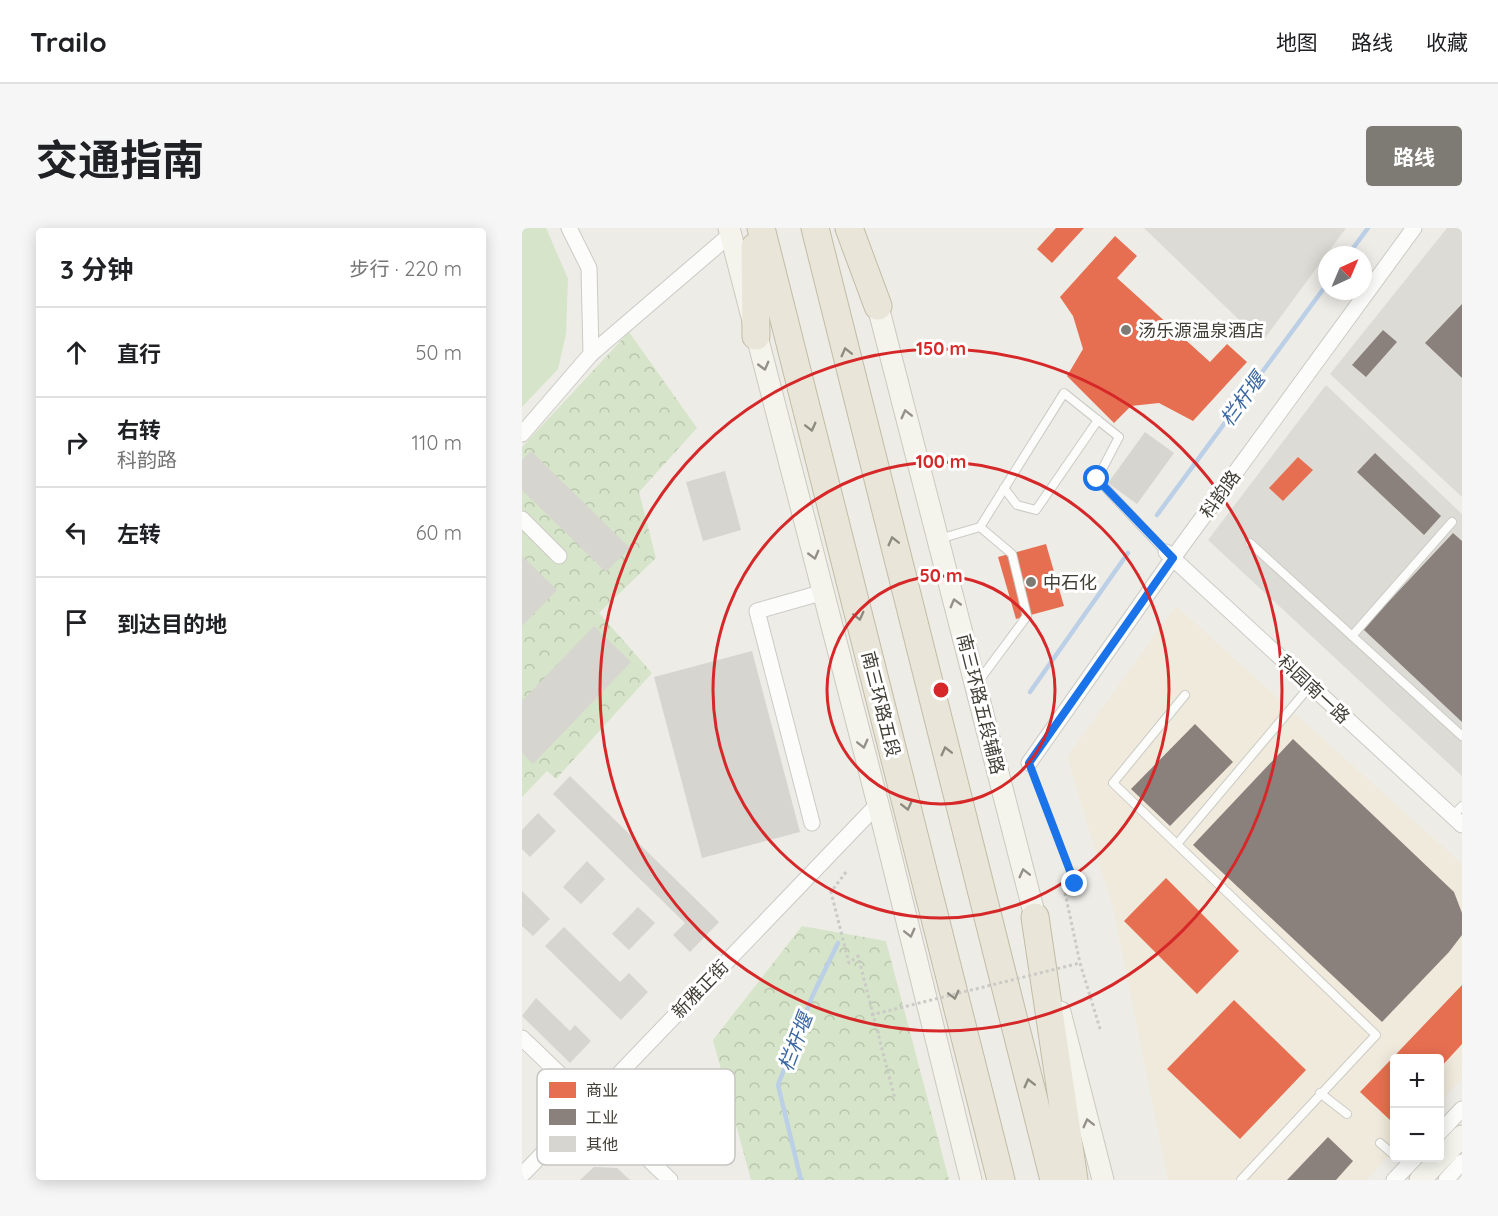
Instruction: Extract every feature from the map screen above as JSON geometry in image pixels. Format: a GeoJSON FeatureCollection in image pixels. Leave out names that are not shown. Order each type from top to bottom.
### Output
{"type":"FeatureCollection","features":[{"type":"Feature","properties":{"kind":"highway","name":"南三环路五段"},"geometry":{"type":"LineString","coordinates":[[761,228],[1001,1180]]}},
{"type":"Feature","properties":{"kind":"highway"},"geometry":{"type":"LineString","coordinates":[[815,228],[1054,1180]]}},
{"type":"Feature","properties":{"kind":"highway"},"geometry":{"type":"LineString","coordinates":[[849,228],[878,306]]}},
{"type":"Feature","properties":{"kind":"highway"},"geometry":{"type":"LineString","coordinates":[[738,230],[756,336]]}},
{"type":"Feature","properties":{"kind":"highway"},"geometry":{"type":"LineString","coordinates":[[1035,917],[1074,1180]]}},
{"type":"Feature","properties":{"kind":"main road","name":"南三环路五段辅路"},"geometry":{"type":"LineString","coordinates":[[858,228],[1103,1180]]}},
{"type":"Feature","properties":{"kind":"main road"},"geometry":{"type":"LineString","coordinates":[[756,336],[824,592],[971,1180]]}},
{"type":"Feature","properties":{"kind":"main road"},"geometry":{"type":"LineString","coordinates":[[1407,1163],[1454,1144]]}},
{"type":"Feature","properties":{"kind":"street"},"geometry":{"type":"LineString","coordinates":[[569,228],[589,268],[591,354]]}},
{"type":"Feature","properties":{"kind":"street","name":"科韵路"},"geometry":{"type":"LineString","coordinates":[[1029,763],[1170,555],[1414,228]]}},
{"type":"Feature","properties":{"kind":"street"},"geometry":{"type":"LineString","coordinates":[[522,434],[591,354],[738,230]]}},
{"type":"Feature","properties":{"kind":"street"},"geometry":{"type":"LineString","coordinates":[[522,519],[559,556]]}},
{"type":"Feature","properties":{"kind":"street","name":"科园南一路"},"geometry":{"type":"LineString","coordinates":[[1170,555],[1310,686],[1459,816]]}},
{"type":"Feature","properties":{"kind":"street"},"geometry":{"type":"LineString","coordinates":[[812,824],[757,611],[824,592]]}},
{"type":"Feature","properties":{"kind":"street","name":"新雅正街"},"geometry":{"type":"LineString","coordinates":[[624,1069],[878,804]]}},
{"type":"Feature","properties":{"kind":"street"},"geometry":{"type":"LineString","coordinates":[[522,1038],[555,1069]]}},
{"type":"Feature","properties":{"kind":"street"},"geometry":{"type":"LineString","coordinates":[[1446,1180],[1462,1109]]}},
{"type":"Feature","properties":{"kind":"street","name":"新雅正街"},"geometry":{"type":"LineString","coordinates":[[522,1175],[537,1159]]}},
{"type":"Feature","properties":{"kind":"street"},"geometry":{"type":"LineString","coordinates":[[1394,1180],[1407,1163]]}},
{"type":"Feature","properties":{"kind":"street"},"geometry":{"type":"LineString","coordinates":[[655,1165],[670,1180]]}},
{"type":"Feature","properties":{"kind":"lane"},"geometry":{"type":"LineString","coordinates":[[938,540],[980,527],[1064,393],[1119,437],[1097,479],[1170,555]]}},
{"type":"Feature","properties":{"kind":"lane"},"geometry":{"type":"LineString","coordinates":[[1004,488],[1017,505],[1036,510],[1098,420]]}},
{"type":"Feature","properties":{"kind":"lane"},"geometry":{"type":"LineString","coordinates":[[1352,636],[1452,522]]}},
{"type":"Feature","properties":{"kind":"lane"},"geometry":{"type":"LineString","coordinates":[[976,685],[1027,616],[1012,554],[980,527]]}},
{"type":"Feature","properties":{"kind":"lane"},"geometry":{"type":"LineString","coordinates":[[1250,543],[1462,736]]}},
{"type":"Feature","properties":{"kind":"lane"},"geometry":{"type":"LineString","coordinates":[[1177,844],[1310,686]]}},
{"type":"Feature","properties":{"kind":"lane"},"geometry":{"type":"LineString","coordinates":[[1185,695],[1113,783],[1376,1035],[1241,1180]]}},
{"type":"Feature","properties":{"kind":"lane"},"geometry":{"type":"LineString","coordinates":[[1320,1093],[1347,1114]]}},
{"type":"Feature","properties":{"kind":"lane"},"geometry":{"type":"LineString","coordinates":[[1380,1143],[1407,1163]]}},
{"type":"Feature","properties":{"kind":"path"},"geometry":{"type":"LineString","coordinates":[[1029,763],[1075,884],[1064,888],[1080,963],[1101,1032]]}},
{"type":"Feature","properties":{"kind":"path"},"geometry":{"type":"LineString","coordinates":[[846,872],[831,892],[849,963],[858,956],[862,967],[872,1015],[895,1099]]}},
{"type":"Feature","properties":{"kind":"path"},"geometry":{"type":"LineString","coordinates":[[872,1015],[1080,963]]}},
{"type":"Feature","properties":{"kind":"shaded area"},"geometry":{"type":"Polygon","coordinates":[[[1144,228],[1346,228],[1333,246],[1318,246],[1318,266],[1262,342],[1144,228]]]}},
{"type":"Feature","properties":{"kind":"shaded area"},"geometry":{"type":"Polygon","coordinates":[[[1447,228],[1462,228],[1462,497],[1330,374],[1447,228]]]}},
{"type":"Feature","properties":{"kind":"shaded area"},"geometry":{"type":"Polygon","coordinates":[[[1326,385],[1462,514],[1462,776],[1208,540],[1326,385]]]}},
{"type":"Feature","properties":{"kind":"shaded area"},"geometry":{"type":"Polygon","coordinates":[[[1176,606],[1462,864],[1462,1078],[1444,1098],[1444,1054],[1390,1054],[1390,1154],[1367,1180],[1168,1180],[1113,908],[1067,757],[1176,606]]]}},
{"type":"Feature","properties":{"kind":"green space"},"geometry":{"type":"Polygon","coordinates":[[[522,228],[546,228],[568,279],[566,334],[558,369],[522,407],[522,228]]]}},
{"type":"Feature","properties":{"kind":"green space"},"geometry":{"type":"Polygon","coordinates":[[[629,332],[697,428],[639,492],[656,558],[599,613],[652,673],[556,779],[547,771],[522,797],[522,447],[629,332]]]}},
{"type":"Feature","properties":{"kind":"green space"},"geometry":{"type":"Polygon","coordinates":[[[802,926],[886,941],[949,1180],[751,1180],[735,1121],[735,1069],[721,1069],[713,1040],[802,926]]]}},
{"type":"Feature","properties":{"kind":"building: 商业"},"geometry":{"type":"Polygon","coordinates":[[[1056,228],[1084,228],[1052,263],[1037,249],[1056,228]]]}},
{"type":"Feature","properties":{"kind":"building: 商业","name":"汤乐源温泉酒店"},"geometry":{"type":"Polygon","coordinates":[[[1115,236],[1137,256],[1117,278],[1210,362],[1227,344],[1247,362],[1193,421],[1159,403],[1131,406],[1114,423],[1067,376],[1083,349],[1073,316],[1060,297],[1115,236]]]}},
{"type":"Feature","properties":{"kind":"building: 商业"},"geometry":{"type":"Polygon","coordinates":[[[1298,457],[1313,470],[1283,501],[1269,488],[1298,457]]]}},
{"type":"Feature","properties":{"kind":"building: 商业","name":"中石化"},"geometry":{"type":"Polygon","coordinates":[[[1046,544],[1064,606],[1016,619],[998,557],[1046,544]]]}},
{"type":"Feature","properties":{"kind":"building: 商业"},"geometry":{"type":"Polygon","coordinates":[[[1166,878],[1239,951],[1197,994],[1124,921],[1166,878]]]}},
{"type":"Feature","properties":{"kind":"building: 商业"},"geometry":{"type":"Polygon","coordinates":[[[1462,985],[1462,1044],[1444,1064],[1444,1054],[1396,1054],[1462,985]]]}},
{"type":"Feature","properties":{"kind":"building: 商业"},"geometry":{"type":"Polygon","coordinates":[[[1234,1000],[1306,1070],[1240,1139],[1167,1069],[1234,1000]]]}},
{"type":"Feature","properties":{"kind":"building: 商业"},"geometry":{"type":"Polygon","coordinates":[[[1390,1061],[1390,1120],[1360,1092],[1390,1061]]]}},
{"type":"Feature","properties":{"kind":"building: 工业"},"geometry":{"type":"Polygon","coordinates":[[[1462,304],[1462,378],[1425,343],[1462,304]]]}},
{"type":"Feature","properties":{"kind":"building: 工业"},"geometry":{"type":"Polygon","coordinates":[[[1383,330],[1397,342],[1366,377],[1352,365],[1383,330]]]}},
{"type":"Feature","properties":{"kind":"building: 工业"},"geometry":{"type":"Polygon","coordinates":[[[1375,453],[1441,516],[1424,535],[1357,472],[1375,453]]]}},
{"type":"Feature","properties":{"kind":"building: 工业"},"geometry":{"type":"Polygon","coordinates":[[[1453,533],[1462,541],[1462,722],[1363,629],[1453,533]]]}},
{"type":"Feature","properties":{"kind":"building: 工业"},"geometry":{"type":"Polygon","coordinates":[[[1195,724],[1233,762],[1170,826],[1131,789],[1195,724]]]}},
{"type":"Feature","properties":{"kind":"building: 工业"},"geometry":{"type":"Polygon","coordinates":[[[1293,739],[1454,892],[1462,913],[1462,935],[1449,952],[1382,1022],[1193,845],[1293,739]]]}},
{"type":"Feature","properties":{"kind":"building: 工业"},"geometry":{"type":"Polygon","coordinates":[[[1328,1137],[1353,1161],[1336,1180],[1287,1180],[1328,1137]]]}},
{"type":"Feature","properties":{"kind":"building: 其他"},"geometry":{"type":"Polygon","coordinates":[[[1145,432],[1174,453],[1137,504],[1108,483],[1145,432]]]}},
{"type":"Feature","properties":{"kind":"building: 其他"},"geometry":{"type":"Polygon","coordinates":[[[531,451],[630,548],[606,572],[522,490],[522,460],[531,451]]]}},
{"type":"Feature","properties":{"kind":"building: 其他"},"geometry":{"type":"Polygon","coordinates":[[[725,471],[741,530],[703,541],[686,482],[725,471]]]}},
{"type":"Feature","properties":{"kind":"building: 其他"},"geometry":{"type":"Polygon","coordinates":[[[522,556],[557,590],[522,626],[522,556]]]}},
{"type":"Feature","properties":{"kind":"building: 其他"},"geometry":{"type":"Polygon","coordinates":[[[594,626],[631,662],[533,764],[522,753],[522,701],[594,626]]]}},
{"type":"Feature","properties":{"kind":"building: 其他"},"geometry":{"type":"Polygon","coordinates":[[[752,651],[800,832],[702,858],[654,677],[752,651]]]}},
{"type":"Feature","properties":{"kind":"building: 其他"},"geometry":{"type":"Polygon","coordinates":[[[570,776],[719,922],[690,952],[673,935],[685,923],[553,794],[570,776]]]}},
{"type":"Feature","properties":{"kind":"building: 其他"},"geometry":{"type":"Polygon","coordinates":[[[538,813],[556,831],[530,857],[522,849],[522,830],[538,813]]]}},
{"type":"Feature","properties":{"kind":"building: 其他"},"geometry":{"type":"Polygon","coordinates":[[[587,861],[605,879],[581,904],[563,887],[587,861]]]}},
{"type":"Feature","properties":{"kind":"building: 其他"},"geometry":{"type":"Polygon","coordinates":[[[522,891],[550,919],[533,936],[522,926],[522,891]]]}},
{"type":"Feature","properties":{"kind":"building: 其他"},"geometry":{"type":"Polygon","coordinates":[[[638,907],[655,923],[629,950],[612,934],[638,907]]]}},
{"type":"Feature","properties":{"kind":"building: 其他"},"geometry":{"type":"Polygon","coordinates":[[[564,927],[620,982],[629,973],[648,992],[621,1020],[545,946],[564,927]]]}},
{"type":"Feature","properties":{"kind":"building: 其他"},"geometry":{"type":"Polygon","coordinates":[[[536,998],[570,1031],[575,1025],[591,1041],[570,1063],[522,1016],[536,998]]]}},
{"type":"Feature","properties":{"kind":"building: 其他"},"geometry":{"type":"Polygon","coordinates":[[[594,1167],[617,1168],[630,1180],[580,1180],[594,1167]]]}},
{"type":"Feature","properties":{"kind":"waterway","name":"栏杆堰"},"geometry":{"type":"LineString","coordinates":[[1355,246],[1368,228]]}},
{"type":"Feature","properties":{"kind":"waterway","name":"栏杆堰"},"geometry":{"type":"LineString","coordinates":[[1157,515],[1318,296]]}},
{"type":"Feature","properties":{"kind":"waterway","name":"栏杆堰"},"geometry":{"type":"LineString","coordinates":[[1030,692],[1128,553]]}},
{"type":"Feature","properties":{"kind":"waterway","name":"栏杆堰"},"geometry":{"type":"LineString","coordinates":[[801,1180],[778,1085],[812,997],[838,943]]}},
{"type":"Feature","properties":{"kind":"place","name":"汤乐源温泉酒店"},"geometry":{"type":"Point","coordinates":[1126,330]}},
{"type":"Feature","properties":{"kind":"place","name":"中石化"},"geometry":{"type":"Point","coordinates":[1031,582]}},
{"type":"Feature","properties":{"kind":"route"},"geometry":{"type":"LineString","coordinates":[[1075,884],[1029,763],[1043,747],[1173,558],[1097,479]]}}]}
